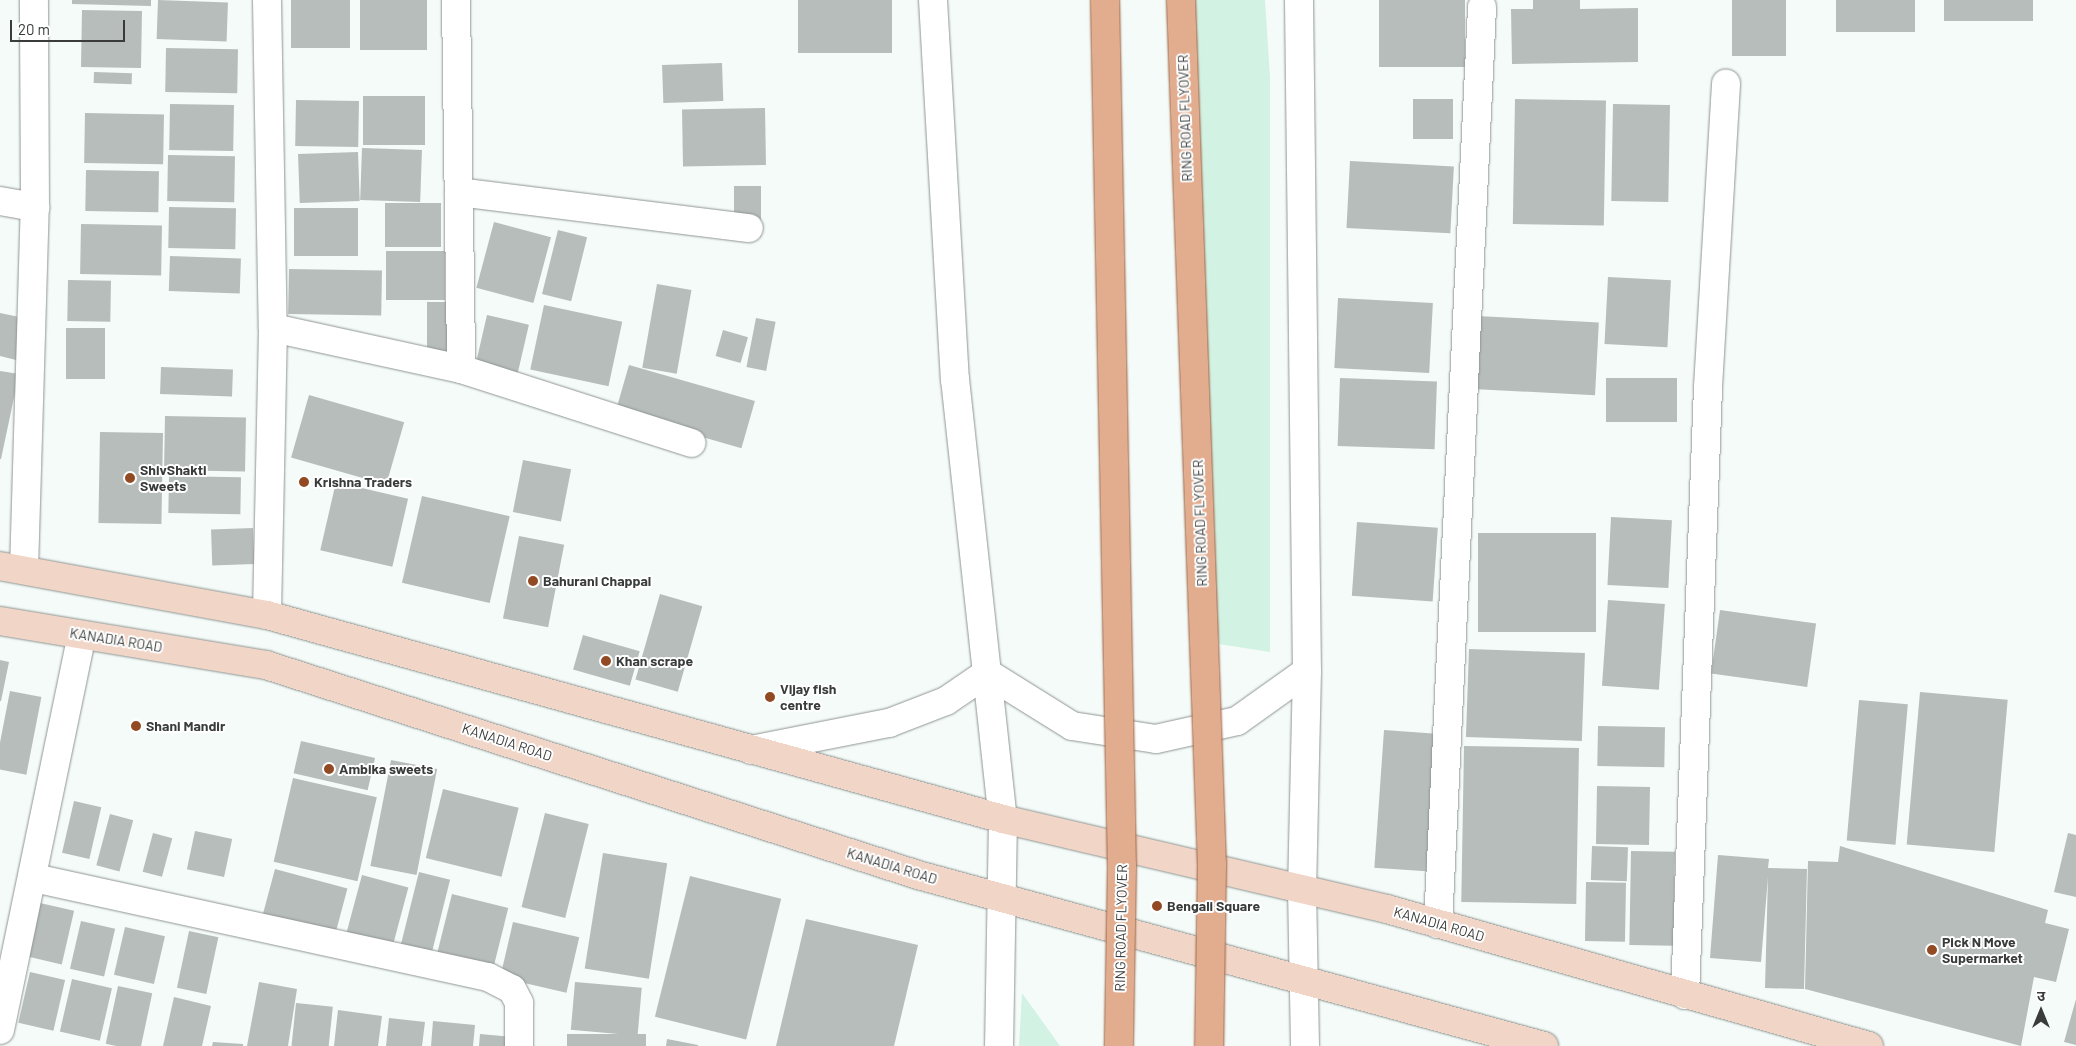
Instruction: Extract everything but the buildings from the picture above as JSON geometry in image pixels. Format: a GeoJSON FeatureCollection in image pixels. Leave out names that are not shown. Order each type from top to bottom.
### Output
{"type":"FeatureCollection","features":[{"type":"Feature","properties":{"kind":"main road","name":"RING ROAD FLYOVER"},"geometry":{"type":"LineString","coordinates":[[1105,0],[1122,856],[1119,1046]]}},
{"type":"Feature","properties":{"kind":"main road","name":"RING ROAD FLYOVER"},"geometry":{"type":"LineString","coordinates":[[1181,0],[1212,864],[1208,1046]]}},
{"type":"Feature","properties":{"kind":"main road","name":"KANADIA ROAD"},"geometry":{"type":"LineString","coordinates":[[12,568],[267,615],[1003,819],[1302,889],[1438,924],[1869,1046]]}},
{"type":"Feature","properties":{"kind":"main road","name":"KANADIA ROAD"},"geometry":{"type":"LineString","coordinates":[[0,621],[266,665],[1005,899],[1305,979],[1544,1046]]}},
{"type":"Feature","properties":{"kind":"street"},"geometry":{"type":"LineString","coordinates":[[12,568],[35,207],[34,0]]}},
{"type":"Feature","properties":{"kind":"street"},"geometry":{"type":"LineString","coordinates":[[267,0],[273,328],[267,615]]}},
{"type":"Feature","properties":{"kind":"street"},"geometry":{"type":"LineString","coordinates":[[456,0],[461,369]]}},
{"type":"Feature","properties":{"kind":"street"},"geometry":{"type":"LineString","coordinates":[[933,0],[955,380],[1003,819],[1005,899],[998,1046]]}},
{"type":"Feature","properties":{"kind":"street"},"geometry":{"type":"LineString","coordinates":[[1299,0],[1307,671],[1302,889],[1305,1046]]}},
{"type":"Feature","properties":{"kind":"street"},"geometry":{"type":"LineString","coordinates":[[1438,924],[1482,8]]}},
{"type":"Feature","properties":{"kind":"street"},"geometry":{"type":"LineString","coordinates":[[1685,994],[1708,387],[1726,84]]}},
{"type":"Feature","properties":{"kind":"street"},"geometry":{"type":"LineString","coordinates":[[459,192],[750,228]]}},
{"type":"Feature","properties":{"kind":"street"},"geometry":{"type":"LineString","coordinates":[[0,201],[35,207]]}},
{"type":"Feature","properties":{"kind":"street"},"geometry":{"type":"LineString","coordinates":[[273,328],[461,369],[691,443]]}},
{"type":"Feature","properties":{"kind":"street"},"geometry":{"type":"LineString","coordinates":[[0,1030],[34,878],[82,635]]}},
{"type":"Feature","properties":{"kind":"street"},"geometry":{"type":"LineString","coordinates":[[987,673],[1072,726],[1156,739],[1237,722],[1307,671]]}},
{"type":"Feature","properties":{"kind":"street"},"geometry":{"type":"LineString","coordinates":[[751,750],[889,723],[946,701],[987,673]]}},
{"type":"Feature","properties":{"kind":"street"},"geometry":{"type":"LineString","coordinates":[[34,878],[488,977],[512,989],[519,1003],[519,1046]]}},
{"type":"Feature","properties":{"kind":"green space"},"geometry":{"type":"Polygon","coordinates":[[[1177,0],[1265,0],[1270,78],[1270,652],[1219,644],[1194,337],[1177,0]]]}},
{"type":"Feature","properties":{"kind":"green space"},"geometry":{"type":"Polygon","coordinates":[[[1022,993],[1060,1046],[1019,1046],[1022,993]]]}},
{"type":"Feature","properties":{"kind":"place","name":"ShivShakti Sweets"},"geometry":{"type":"Point","coordinates":[130,478]}},
{"type":"Feature","properties":{"kind":"place","name":"Krishna Traders"},"geometry":{"type":"Point","coordinates":[304,482]}},
{"type":"Feature","properties":{"kind":"place","name":"Bahurani Chappal"},"geometry":{"type":"Point","coordinates":[533,581]}},
{"type":"Feature","properties":{"kind":"place","name":"Khan scrape"},"geometry":{"type":"Point","coordinates":[606,661]}},
{"type":"Feature","properties":{"kind":"place","name":"Vijay fish centre"},"geometry":{"type":"Point","coordinates":[770,697]}},
{"type":"Feature","properties":{"kind":"place","name":"Shani Mandir"},"geometry":{"type":"Point","coordinates":[136,726]}},
{"type":"Feature","properties":{"kind":"place","name":"Ambika sweets"},"geometry":{"type":"Point","coordinates":[329,769]}},
{"type":"Feature","properties":{"kind":"place","name":"Bengali Square"},"geometry":{"type":"Point","coordinates":[1157,906]}},
{"type":"Feature","properties":{"kind":"place","name":"Pick N Move Supermarket"},"geometry":{"type":"Point","coordinates":[1932,950]}}]}
